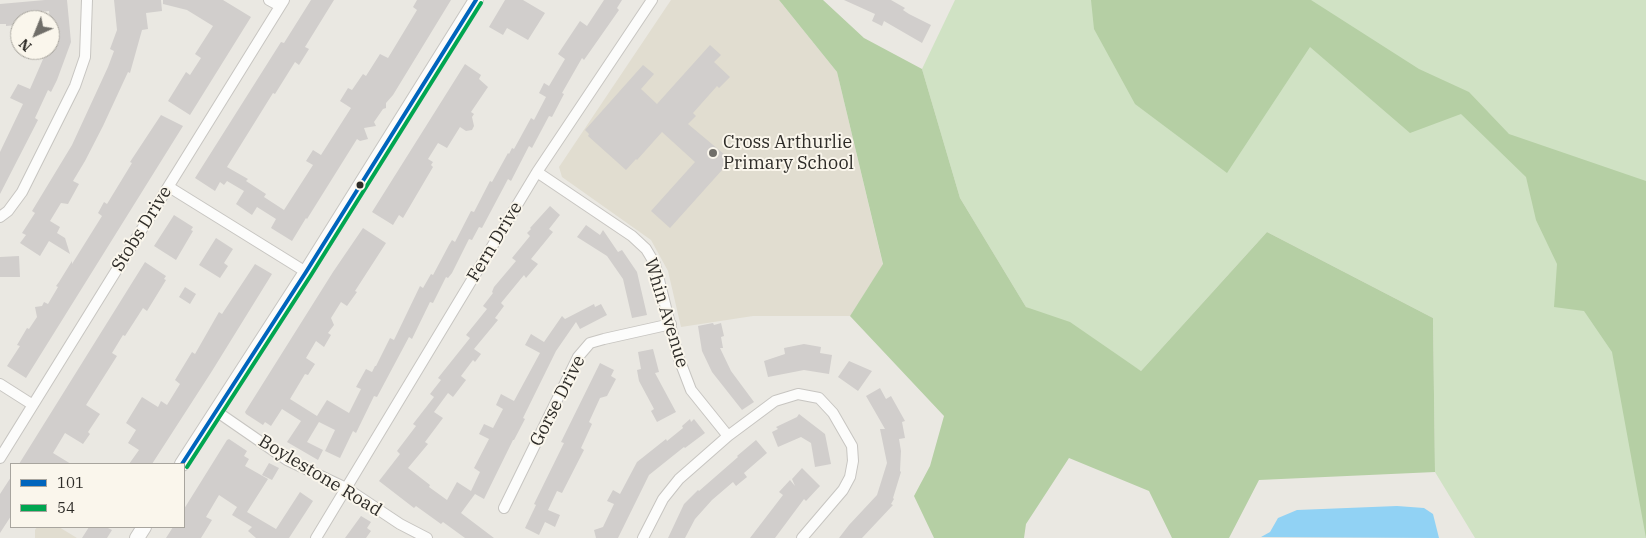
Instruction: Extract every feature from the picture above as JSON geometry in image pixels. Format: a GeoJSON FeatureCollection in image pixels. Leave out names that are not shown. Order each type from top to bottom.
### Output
{"type":"FeatureCollection","features":[{"type":"Feature","properties":{"kind":"main road"},"geometry":{"type":"LineString","coordinates":[[183,463],[306,272],[476,0]]}},
{"type":"Feature","properties":{"kind":"street"},"geometry":{"type":"LineString","coordinates":[[0,217],[8,211],[22,192],[76,86],[85,56],[87,0]]}},
{"type":"Feature","properties":{"kind":"street"},"geometry":{"type":"LineString","coordinates":[[269,0],[282,3]]}},
{"type":"Feature","properties":{"kind":"street","name":"Fern Drive"},"geometry":{"type":"LineString","coordinates":[[316,538],[537,172],[652,0]]}},
{"type":"Feature","properties":{"kind":"street","name":"Stobs Drive"},"geometry":{"type":"LineString","coordinates":[[0,458],[282,3]]}},
{"type":"Feature","properties":{"kind":"street","name":"Whin Avenue"},"geometry":{"type":"LineString","coordinates":[[537,172],[632,236],[646,249],[655,264],[678,356],[691,390],[728,436]]}},
{"type":"Feature","properties":{"kind":"street"},"geometry":{"type":"LineString","coordinates":[[169,187],[306,272]]}},
{"type":"Feature","properties":{"kind":"street","name":"Gorse Drive"},"geometry":{"type":"LineString","coordinates":[[504,508],[578,357],[590,344],[604,339],[671,324]]}},
{"type":"Feature","properties":{"kind":"street"},"geometry":{"type":"LineString","coordinates":[[0,384],[33,404]]}},
{"type":"Feature","properties":{"kind":"street"},"geometry":{"type":"LineString","coordinates":[[643,538],[663,498],[679,479],[728,436],[775,401],[798,394],[819,398],[833,413],[852,446],[853,461],[850,477],[843,490],[802,538]]}},
{"type":"Feature","properties":{"kind":"street","name":"Boylestone Road"},"geometry":{"type":"LineString","coordinates":[[216,411],[287,460],[346,488],[400,524],[427,538]]}},
{"type":"Feature","properties":{"kind":"shaded area","name":"Cross Arthurlie Primary School"},"geometry":{"type":"Polygon","coordinates":[[[671,0],[779,0],[837,72],[883,265],[850,316],[753,316],[681,327],[668,271],[651,240],[562,177],[559,167],[671,0]]]}},
{"type":"Feature","properties":{"kind":"shaded area"},"geometry":{"type":"Polygon","coordinates":[[[36,528],[61,528],[77,538],[35,538],[36,528]]]}},
{"type":"Feature","properties":{"kind":"green space"},"geometry":{"type":"Polygon","coordinates":[[[779,0],[823,0],[864,38],[922,69],[960,198],[1026,307],[1070,322],[1141,371],[1267,232],[1433,318],[1435,472],[1259,480],[1229,538],[1172,538],[1149,491],[1069,458],[1026,524],[1024,538],[934,538],[914,496],[930,466],[944,416],[850,316],[883,264],[837,72],[779,0]]]}},
{"type":"Feature","properties":{"kind":"green space"},"geometry":{"type":"Polygon","coordinates":[[[955,0],[1646,0],[1646,538],[1475,538],[1435,472],[1433,318],[1267,232],[1141,371],[1026,307],[960,198],[922,69],[955,0]]]}},
{"type":"Feature","properties":{"kind":"green space"},"geometry":{"type":"Polygon","coordinates":[[[1091,0],[1311,0],[1419,69],[1469,92],[1509,134],[1646,181],[1646,538],[1612,352],[1584,311],[1554,307],[1557,264],[1536,220],[1526,177],[1461,114],[1410,133],[1310,47],[1227,173],[1135,104],[1094,29],[1091,0]]]}},
{"type":"Feature","properties":{"kind":"water"},"geometry":{"type":"Polygon","coordinates":[[[1397,506],[1424,508],[1433,514],[1439,538],[1261,537],[1270,532],[1278,518],[1297,510],[1397,506]]]}},
{"type":"Feature","properties":{"kind":"building"},"geometry":{"type":"Polygon","coordinates":[[[67,0],[71,42],[57,80],[51,92],[48,90],[35,118],[38,120],[0,194],[0,152],[23,104],[10,98],[18,84],[30,89],[43,60],[60,60],[60,10],[10,10],[10,26],[6,26],[6,24],[0,24],[0,4],[67,0]]]}},
{"type":"Feature","properties":{"kind":"building"},"geometry":{"type":"Polygon","coordinates":[[[114,0],[161,0],[162,11],[146,13],[148,29],[142,30],[130,73],[128,72],[103,126],[73,181],[79,184],[68,204],[61,203],[50,221],[60,227],[57,233],[65,238],[70,254],[49,241],[40,256],[20,243],[26,235],[22,233],[35,213],[32,211],[72,145],[108,67],[114,51],[110,49],[117,30],[114,0]]]}},
{"type":"Feature","properties":{"kind":"building"},"geometry":{"type":"Polygon","coordinates":[[[163,0],[223,0],[251,17],[190,115],[168,101],[186,72],[190,75],[201,58],[195,54],[213,26],[187,10],[163,4],[163,0]]]}},
{"type":"Feature","properties":{"kind":"building"},"geometry":{"type":"Polygon","coordinates":[[[311,0],[334,0],[305,47],[309,49],[299,65],[295,62],[275,94],[273,93],[227,167],[248,179],[246,181],[266,194],[264,197],[284,210],[313,165],[306,161],[313,150],[321,155],[351,108],[340,101],[348,88],[352,90],[363,74],[366,76],[380,54],[388,58],[417,10],[413,7],[417,0],[451,0],[393,95],[386,103],[386,108],[383,109],[374,122],[376,126],[364,128],[368,139],[360,141],[357,139],[292,241],[271,228],[276,219],[257,207],[252,215],[236,204],[244,191],[227,181],[224,185],[220,182],[215,191],[195,178],[281,42],[284,43],[311,0]]]}},
{"type":"Feature","properties":{"kind":"building"},"geometry":{"type":"Polygon","coordinates":[[[505,0],[523,0],[545,13],[528,40],[507,28],[503,35],[489,27],[505,0]]]}},
{"type":"Feature","properties":{"kind":"building"},"geometry":{"type":"Polygon","coordinates":[[[604,0],[622,0],[617,8],[619,10],[584,60],[582,58],[562,93],[564,94],[552,117],[549,116],[532,148],[529,146],[511,181],[508,179],[482,228],[479,227],[472,240],[469,239],[452,273],[448,278],[446,277],[433,303],[430,302],[412,339],[409,337],[377,397],[374,396],[356,433],[353,431],[340,458],[325,451],[335,430],[319,422],[307,442],[323,450],[318,460],[287,442],[301,421],[282,409],[271,426],[265,422],[263,425],[246,414],[245,412],[333,272],[363,228],[386,243],[347,306],[341,302],[331,318],[334,325],[328,333],[331,335],[324,347],[316,341],[306,358],[315,364],[308,375],[305,374],[290,399],[317,416],[327,400],[349,413],[361,389],[356,387],[366,369],[372,372],[390,338],[394,340],[420,286],[423,288],[431,274],[433,275],[452,240],[455,242],[471,211],[474,212],[490,181],[492,182],[508,153],[512,148],[514,149],[531,118],[534,120],[546,97],[539,93],[544,83],[549,86],[565,59],[558,54],[580,21],[587,26],[604,0]]]}},
{"type":"Feature","properties":{"kind":"building"},"geometry":{"type":"Polygon","coordinates":[[[844,0],[891,0],[905,8],[903,10],[909,14],[931,25],[922,43],[884,21],[882,26],[872,21],[875,14],[844,0]]]}},
{"type":"Feature","properties":{"kind":"building"},"geometry":{"type":"Polygon","coordinates":[[[710,45],[721,55],[714,62],[730,77],[719,88],[717,86],[693,113],[696,116],[688,124],[731,160],[670,228],[651,211],[695,162],[662,132],[626,170],[588,136],[589,134],[585,130],[643,65],[654,74],[641,89],[657,104],[710,45]]]}},
{"type":"Feature","properties":{"kind":"building"},"geometry":{"type":"Polygon","coordinates":[[[465,64],[481,75],[479,79],[488,87],[471,112],[474,114],[472,117],[474,126],[472,130],[466,131],[460,127],[447,148],[438,143],[428,159],[433,162],[431,165],[433,167],[403,218],[399,215],[393,225],[372,212],[465,64]]]}},
{"type":"Feature","properties":{"kind":"building"},"geometry":{"type":"Polygon","coordinates":[[[161,115],[183,126],[26,378],[7,366],[20,346],[17,345],[27,328],[29,329],[37,317],[35,307],[42,306],[44,302],[48,304],[58,287],[56,286],[102,216],[98,213],[104,202],[107,204],[132,163],[130,162],[161,115]]]}},
{"type":"Feature","properties":{"kind":"building"},"geometry":{"type":"Polygon","coordinates":[[[550,206],[560,215],[549,229],[553,232],[531,259],[538,264],[526,278],[524,275],[501,303],[504,306],[495,318],[498,320],[474,349],[481,354],[475,362],[473,360],[461,376],[466,380],[453,397],[448,393],[434,412],[443,418],[425,442],[428,444],[408,468],[447,500],[457,482],[471,491],[480,472],[474,468],[489,439],[479,434],[484,424],[493,428],[503,409],[496,405],[501,394],[514,401],[540,353],[525,345],[531,334],[544,342],[562,316],[565,319],[594,304],[595,307],[601,304],[607,315],[580,329],[576,322],[556,351],[523,418],[525,419],[484,499],[475,494],[461,513],[494,538],[465,538],[416,506],[414,508],[379,481],[400,454],[397,451],[416,426],[413,424],[434,397],[430,394],[441,380],[438,378],[470,338],[466,335],[487,309],[483,306],[493,293],[494,287],[516,261],[512,258],[530,236],[527,233],[530,228],[550,206]]]}},
{"type":"Feature","properties":{"kind":"building"},"geometry":{"type":"Polygon","coordinates":[[[174,215],[193,227],[191,230],[193,231],[176,260],[154,246],[174,215]]]}},
{"type":"Feature","properties":{"kind":"building"},"geometry":{"type":"Polygon","coordinates":[[[586,225],[600,235],[603,230],[618,252],[622,250],[637,272],[647,315],[632,318],[623,279],[607,256],[577,237],[586,225]]]}},
{"type":"Feature","properties":{"kind":"building"},"geometry":{"type":"Polygon","coordinates":[[[216,238],[233,249],[224,263],[228,266],[220,278],[199,265],[216,238]]]}},
{"type":"Feature","properties":{"kind":"building"},"geometry":{"type":"Polygon","coordinates":[[[19,256],[20,277],[0,277],[0,257],[19,256]]]}},
{"type":"Feature","properties":{"kind":"building"},"geometry":{"type":"Polygon","coordinates":[[[145,262],[166,276],[164,279],[166,280],[147,311],[143,308],[125,336],[123,335],[112,353],[117,356],[86,405],[100,414],[88,432],[90,434],[83,444],[65,433],[53,453],[69,463],[20,463],[145,262]]]}},
{"type":"Feature","properties":{"kind":"building"},"geometry":{"type":"Polygon","coordinates":[[[255,264],[272,274],[153,463],[130,463],[139,450],[128,443],[136,430],[126,423],[142,397],[158,407],[161,401],[167,405],[180,384],[175,380],[192,352],[195,354],[219,312],[222,314],[255,264]]]}},
{"type":"Feature","properties":{"kind":"building"},"geometry":{"type":"Polygon","coordinates":[[[185,287],[196,294],[190,304],[179,297],[185,287]]]}},
{"type":"Feature","properties":{"kind":"building"},"geometry":{"type":"Polygon","coordinates":[[[713,323],[714,325],[721,323],[724,336],[721,337],[723,348],[720,348],[731,371],[754,402],[742,410],[712,372],[702,351],[698,326],[713,323]]]}},
{"type":"Feature","properties":{"kind":"building"},"geometry":{"type":"Polygon","coordinates":[[[804,344],[821,347],[820,353],[832,355],[829,374],[804,370],[768,377],[764,361],[785,354],[784,348],[804,344]]]}},
{"type":"Feature","properties":{"kind":"building"},"geometry":{"type":"Polygon","coordinates":[[[653,349],[659,372],[655,373],[676,412],[657,422],[651,411],[654,409],[639,381],[637,370],[641,369],[638,352],[653,349]]]}},
{"type":"Feature","properties":{"kind":"building"},"geometry":{"type":"Polygon","coordinates":[[[849,361],[872,371],[858,391],[838,377],[849,361]]]}},
{"type":"Feature","properties":{"kind":"building"},"geometry":{"type":"Polygon","coordinates":[[[600,363],[614,370],[611,376],[616,379],[607,396],[600,398],[589,422],[592,424],[581,448],[584,450],[562,493],[557,491],[548,510],[560,515],[555,527],[545,522],[539,535],[525,528],[536,505],[534,504],[564,443],[561,442],[600,363]]]}},
{"type":"Feature","properties":{"kind":"building"},"geometry":{"type":"Polygon","coordinates":[[[880,388],[886,399],[891,396],[905,421],[902,422],[905,438],[899,439],[901,472],[891,504],[893,505],[862,538],[839,538],[877,495],[887,463],[880,429],[885,429],[866,396],[880,388]]]}},
{"type":"Feature","properties":{"kind":"building"},"geometry":{"type":"Polygon","coordinates":[[[799,414],[825,434],[831,464],[815,467],[811,443],[801,437],[778,447],[772,432],[778,429],[776,427],[797,417],[799,414]]]}},
{"type":"Feature","properties":{"kind":"building"},"geometry":{"type":"Polygon","coordinates":[[[690,419],[691,422],[694,419],[705,433],[649,475],[618,538],[596,538],[594,530],[603,527],[614,504],[607,501],[613,490],[620,494],[637,462],[666,439],[667,441],[683,428],[682,426],[690,419]]]}},
{"type":"Feature","properties":{"kind":"building"},"geometry":{"type":"Polygon","coordinates":[[[229,439],[247,451],[244,456],[249,459],[245,466],[268,479],[247,512],[276,529],[300,492],[313,501],[289,538],[256,538],[248,531],[252,527],[232,515],[237,507],[219,495],[206,517],[212,520],[201,538],[166,538],[172,528],[185,528],[185,507],[229,439]]]}},
{"type":"Feature","properties":{"kind":"building"},"geometry":{"type":"Polygon","coordinates":[[[756,440],[767,453],[744,473],[747,477],[736,486],[733,482],[712,500],[695,519],[685,538],[668,538],[684,504],[756,440]]]}},
{"type":"Feature","properties":{"kind":"building"},"geometry":{"type":"Polygon","coordinates":[[[269,463],[279,468],[272,480],[262,475],[269,463]]]}},
{"type":"Feature","properties":{"kind":"building"},"geometry":{"type":"Polygon","coordinates":[[[802,468],[820,486],[806,501],[804,499],[775,538],[750,538],[783,495],[779,492],[790,480],[795,486],[792,479],[802,468]]]}},
{"type":"Feature","properties":{"kind":"building"},"geometry":{"type":"Polygon","coordinates":[[[10,479],[10,518],[0,533],[0,494],[10,479]]]}},
{"type":"Feature","properties":{"kind":"building"},"geometry":{"type":"Polygon","coordinates":[[[361,516],[371,522],[367,528],[371,531],[366,538],[345,538],[361,516]]]}},
{"type":"Feature","properties":{"kind":"building"},"geometry":{"type":"Polygon","coordinates":[[[88,528],[108,528],[112,530],[107,538],[82,538],[88,528]]]}},
{"type":"Feature","properties":{"kind":"transit line","name":"101"},"geometry":{"type":"LineString","coordinates":[[183,463],[306,272],[476,0]]}},
{"type":"Feature","properties":{"kind":"transit line","name":"54"},"geometry":{"type":"LineString","coordinates":[[187,467],[311,275],[481,3]]}},
{"type":"Feature","properties":{"kind":"place","name":"Cross Arthurlie Primary School"},"geometry":{"type":"Point","coordinates":[713,153]}}]}
